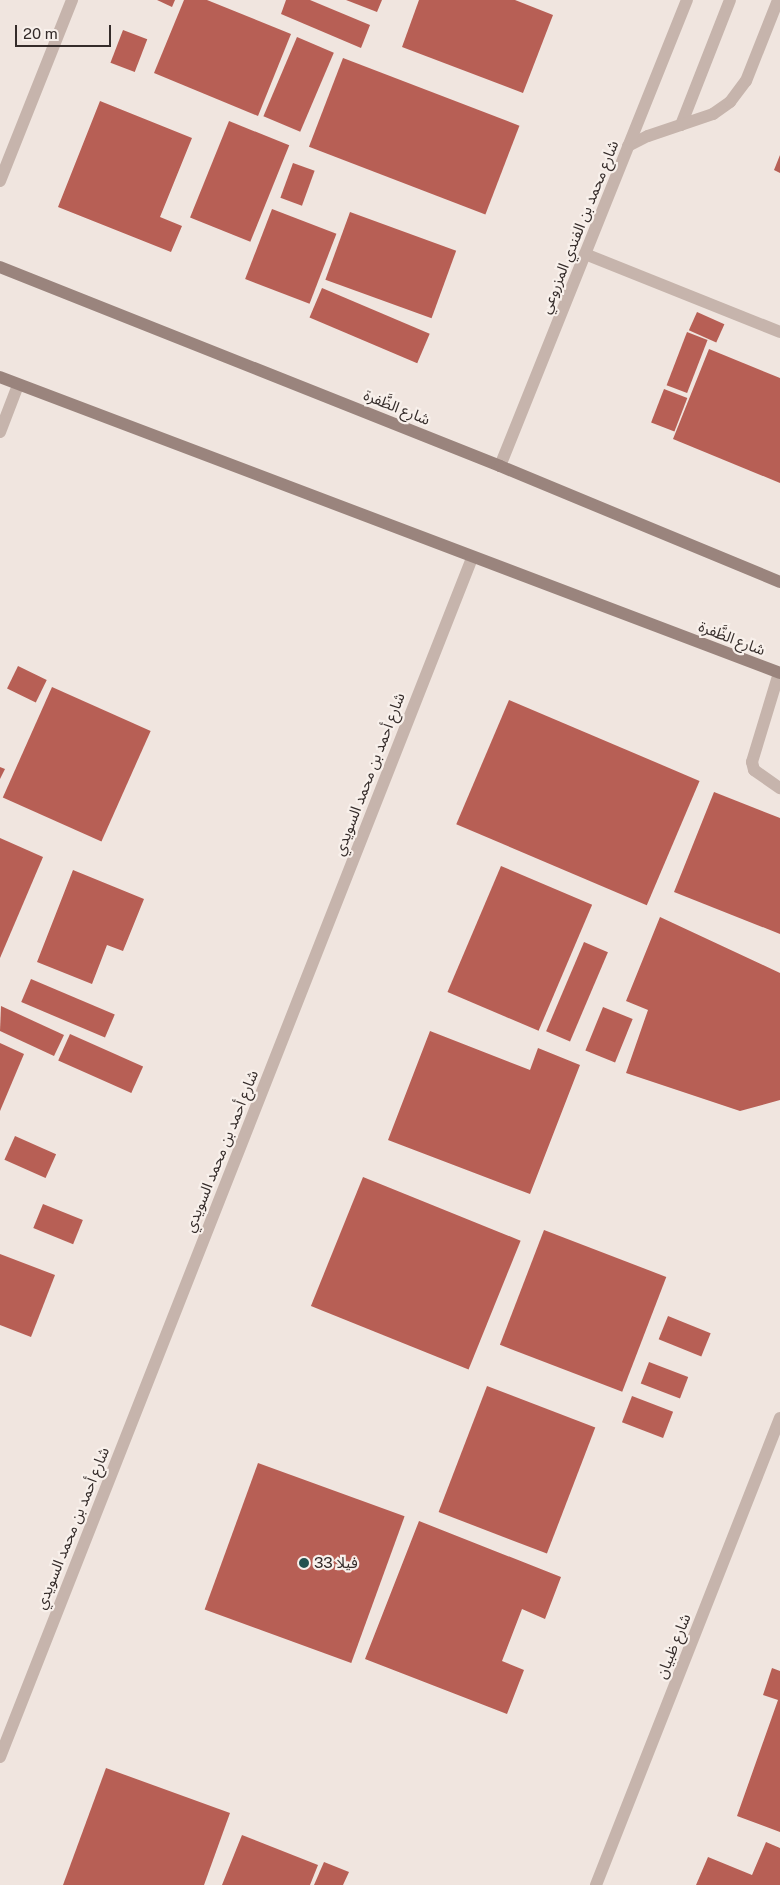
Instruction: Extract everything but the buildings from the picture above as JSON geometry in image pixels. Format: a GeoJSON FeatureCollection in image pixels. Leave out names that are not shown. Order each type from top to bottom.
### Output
{"type":"FeatureCollection","features":[{"type":"Feature","properties":{"kind":"main road","name":"شارع الظَّفرة"},"geometry":{"type":"LineString","coordinates":[[0,267],[500,466],[780,582]]}},
{"type":"Feature","properties":{"kind":"main road","name":"شارع الظَّفرة"},"geometry":{"type":"LineString","coordinates":[[0,377],[472,558],[780,673]]}},
{"type":"Feature","properties":{"kind":"street"},"geometry":{"type":"LineString","coordinates":[[0,181],[72,0]]}},
{"type":"Feature","properties":{"kind":"street","name":"شارع محمد بن الفندي المزروعي"},"geometry":{"type":"LineString","coordinates":[[500,466],[687,0]]}},
{"type":"Feature","properties":{"kind":"street"},"geometry":{"type":"LineString","coordinates":[[681,125],[730,0]]}},
{"type":"Feature","properties":{"kind":"street"},"geometry":{"type":"LineString","coordinates":[[628,146],[713,114],[739,92],[778,0]]}},
{"type":"Feature","properties":{"kind":"street"},"geometry":{"type":"LineString","coordinates":[[585,254],[780,332]]}},
{"type":"Feature","properties":{"kind":"street"},"geometry":{"type":"LineString","coordinates":[[0,432],[18,385]]}},
{"type":"Feature","properties":{"kind":"street","name":"شارع أحمد بن محمد السويدي"},"geometry":{"type":"LineString","coordinates":[[0,1757],[472,558]]}},
{"type":"Feature","properties":{"kind":"street"},"geometry":{"type":"LineString","coordinates":[[780,673],[752,762],[753,768],[760,776],[780,788]]}},
{"type":"Feature","properties":{"kind":"street","name":"شارع ظبيان"},"geometry":{"type":"LineString","coordinates":[[596,1885],[780,1418]]}},
{"type":"Feature","properties":{"kind":"place","name":"فيلا 33"},"geometry":{"type":"Point","coordinates":[304,1563]}}]}
